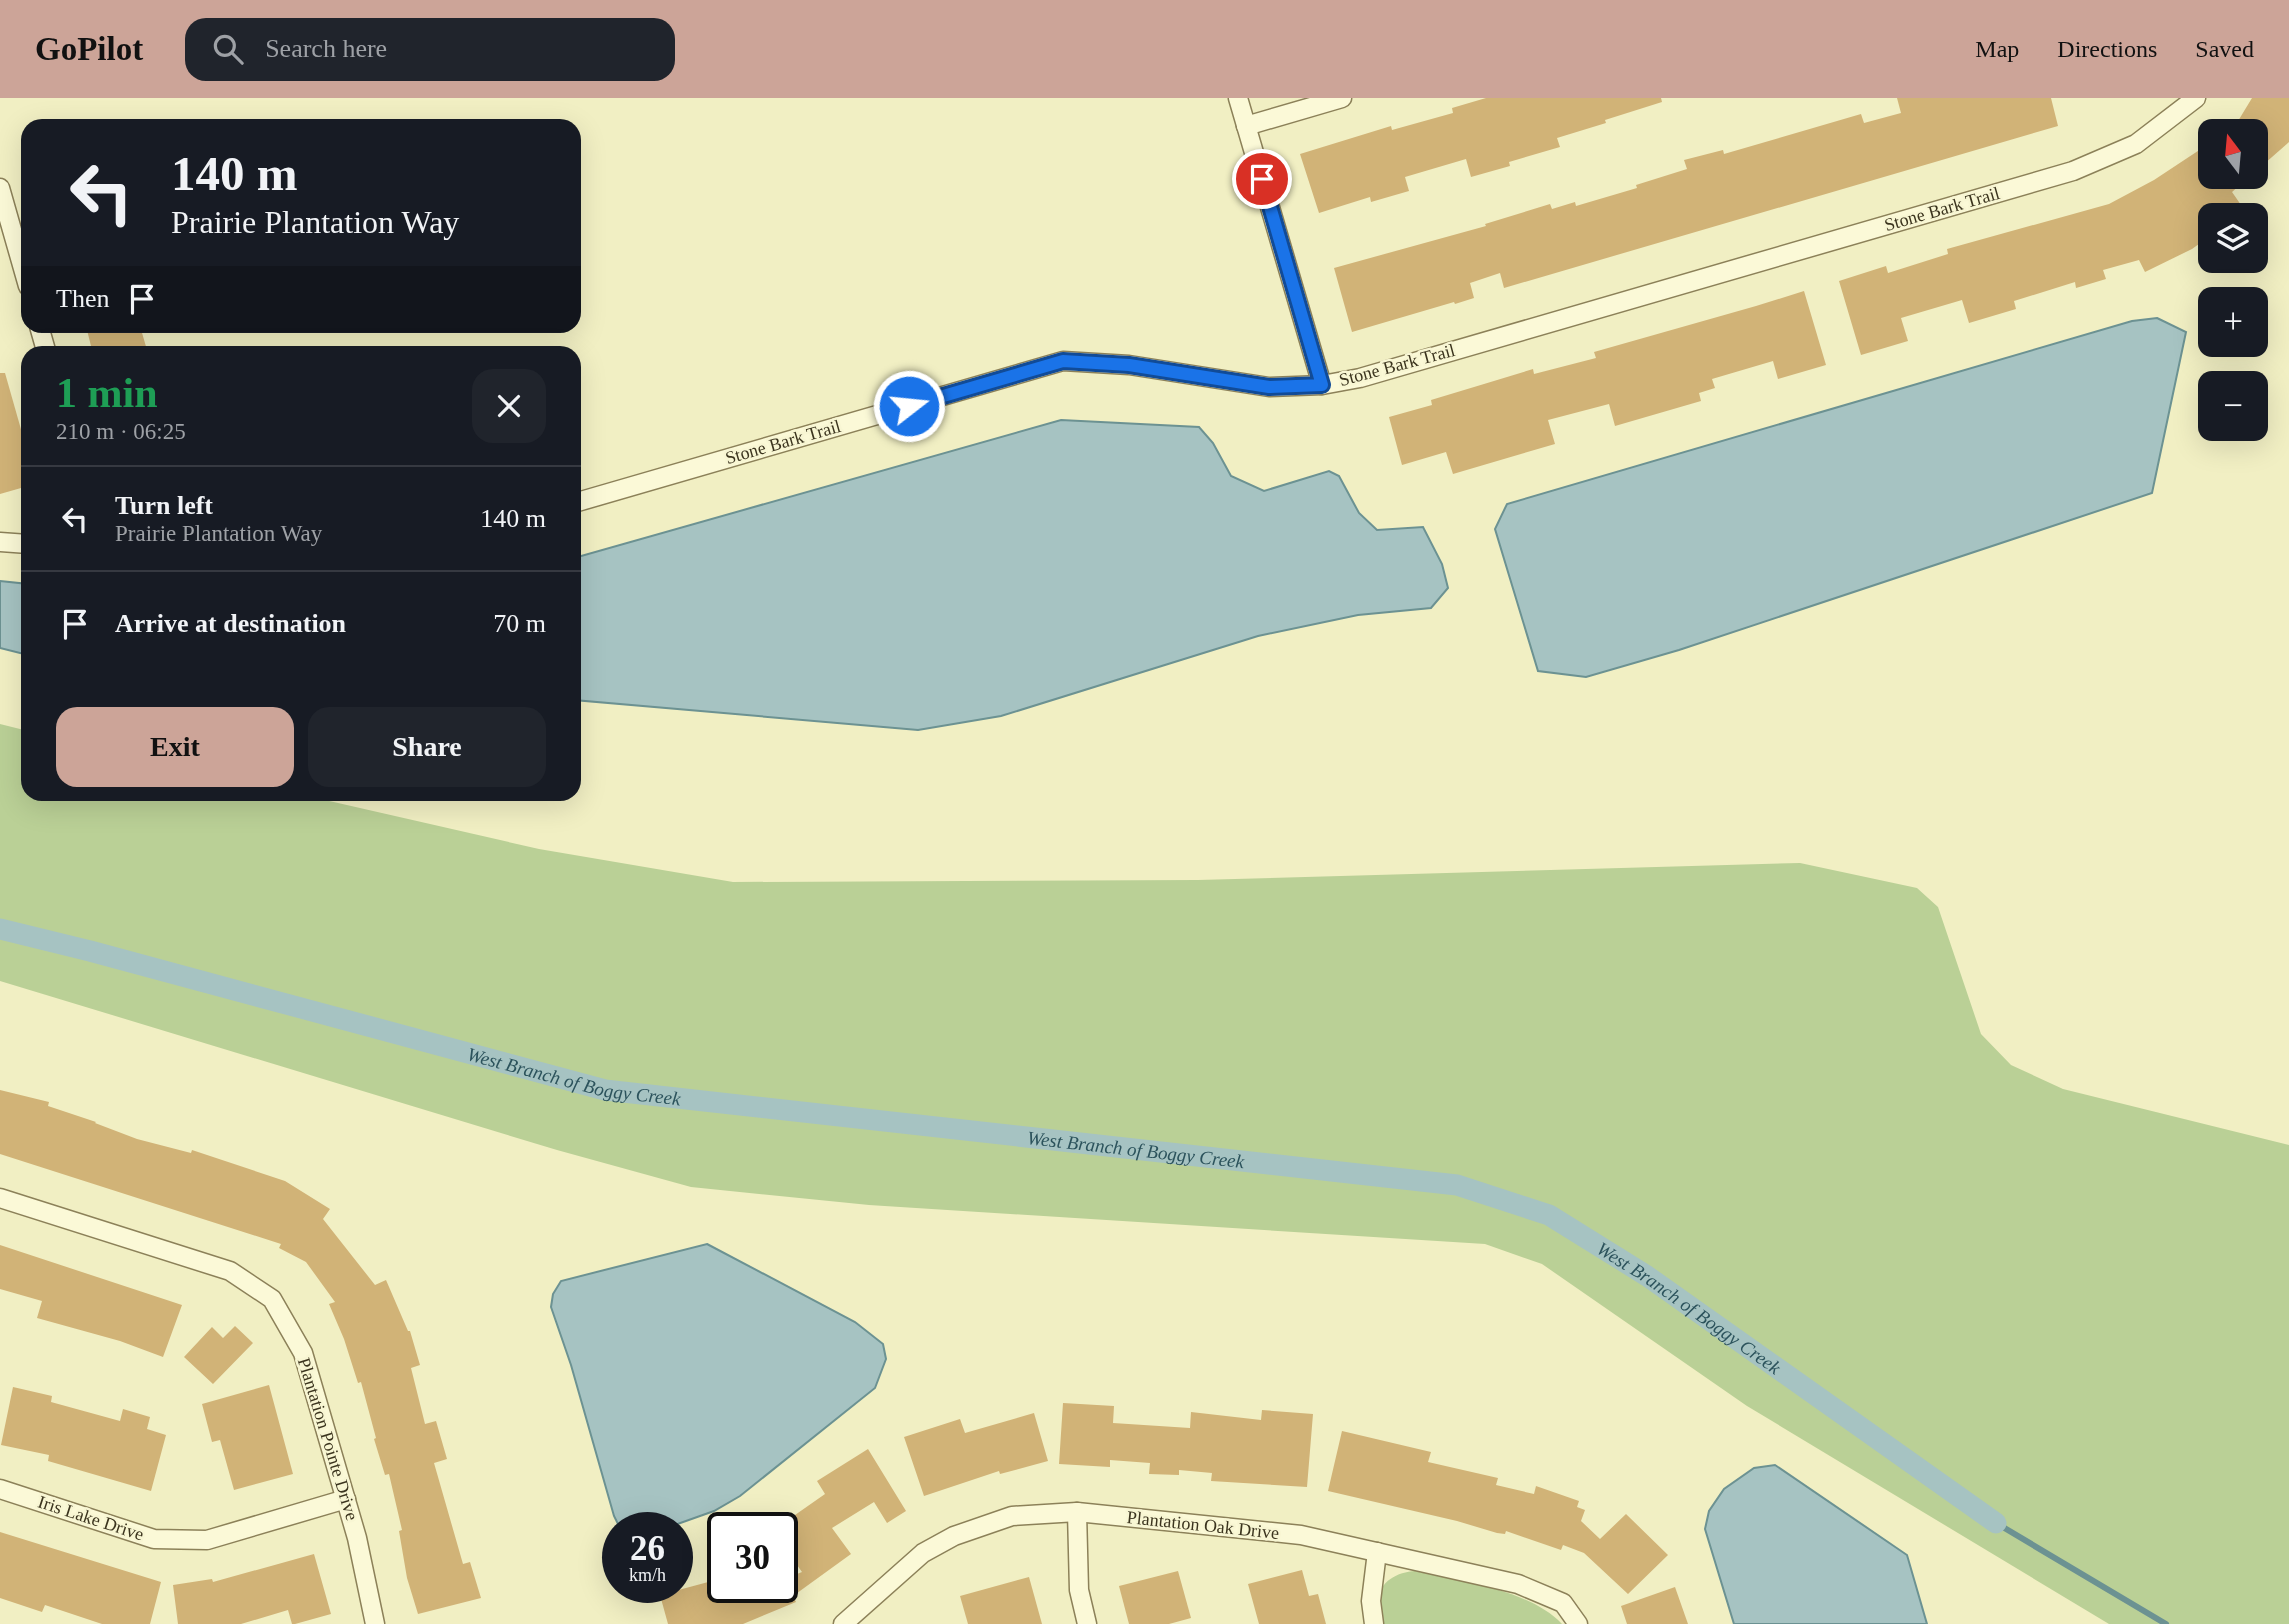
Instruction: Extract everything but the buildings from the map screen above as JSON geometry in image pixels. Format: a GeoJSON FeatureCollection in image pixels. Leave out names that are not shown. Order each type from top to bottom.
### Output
{"type":"FeatureCollection","features":[{"type":"Feature","properties":{"kind":"street"},"geometry":{"type":"LineString","coordinates":[[1238,98],[1322,385]]}},
{"type":"Feature","properties":{"kind":"street"},"geometry":{"type":"LineString","coordinates":[[1246,126],[1342,98]]}},
{"type":"Feature","properties":{"kind":"street","name":"Stone Bark Trail"},"geometry":{"type":"LineString","coordinates":[[581,501],[1063,361],[1129,365],[1269,387],[1322,385],[1360,378],[2073,171],[2136,144],[2196,98]]}},
{"type":"Feature","properties":{"kind":"street"},"geometry":{"type":"LineString","coordinates":[[0,188],[21,262]]}},
{"type":"Feature","properties":{"kind":"street"},"geometry":{"type":"LineString","coordinates":[[0,542],[21,544]]}},
{"type":"Feature","properties":{"kind":"street","name":"Plantation Pointe Drive"},"geometry":{"type":"LineString","coordinates":[[0,1198],[230,1271],[272,1299],[303,1353],[357,1538],[375,1624]]}},
{"type":"Feature","properties":{"kind":"street","name":"Iris Lake Drive"},"geometry":{"type":"LineString","coordinates":[[0,1489],[154,1539],[208,1541],[346,1499]]}},
{"type":"Feature","properties":{"kind":"street"},"geometry":{"type":"LineString","coordinates":[[1077,1512],[1079,1590],[1087,1624]]}},
{"type":"Feature","properties":{"kind":"street","name":"Plantation Oak Drive"},"geometry":{"type":"LineString","coordinates":[[843,1624],[923,1553],[954,1536],[1012,1516],[1077,1512],[1301,1535],[1518,1584],[1563,1603],[1578,1624]]}},
{"type":"Feature","properties":{"kind":"street"},"geometry":{"type":"LineString","coordinates":[[1374,1624],[1371,1601],[1377,1552]]}},
{"type":"Feature","properties":{"kind":"green space"},"geometry":{"type":"Polygon","coordinates":[[[0,724],[21,729],[21,801],[329,801],[539,849],[733,882],[1198,880],[1800,863],[1917,888],[1938,907],[1981,1034],[2011,1065],[2063,1089],[2289,1145],[2289,1624],[2109,1624],[1747,1406],[1542,1264],[1485,1244],[869,1205],[691,1187],[557,1150],[0,981],[0,724]]]}},
{"type":"Feature","properties":{"kind":"green space"},"geometry":{"type":"Polygon","coordinates":[[[1415,1571],[1473,1583],[1513,1595],[1532,1602],[1562,1624],[1380,1624],[1378,1604],[1382,1588],[1390,1579],[1415,1571]]]}},
{"type":"Feature","properties":{"kind":"water"},"geometry":{"type":"Polygon","coordinates":[[[2157,318],[2186,332],[2152,493],[1679,650],[1586,677],[1538,671],[1495,529],[1507,504],[2132,321],[2157,318]]]}},
{"type":"Feature","properties":{"kind":"water"},"geometry":{"type":"Polygon","coordinates":[[[1061,420],[1199,427],[1213,443],[1231,476],[1264,491],[1329,471],[1339,476],[1359,513],[1377,530],[1423,527],[1442,564],[1448,588],[1431,608],[1358,615],[1258,636],[1001,716],[918,730],[581,701],[581,556],[1061,420]]]}},
{"type":"Feature","properties":{"kind":"water"},"geometry":{"type":"Polygon","coordinates":[[[0,581],[21,583],[21,653],[0,648],[0,581]]]}},
{"type":"Feature","properties":{"kind":"water"},"geometry":{"type":"Polygon","coordinates":[[[707,1244],[855,1322],[883,1344],[886,1359],[875,1388],[740,1496],[714,1511],[693,1518],[693,1512],[613,1512],[571,1365],[551,1307],[553,1294],[561,1281],[707,1244]]]}},
{"type":"Feature","properties":{"kind":"water"},"geometry":{"type":"Polygon","coordinates":[[[1775,1465],[1907,1555],[1927,1624],[1734,1624],[1705,1529],[1709,1511],[1724,1489],[1754,1468],[1775,1465]]]}},
{"type":"Feature","properties":{"kind":"waterway","name":"West Branch of Boggy Creek"},"geometry":{"type":"LineString","coordinates":[[0,929],[605,1090],[1457,1185],[1549,1215],[1647,1276],[1996,1523]]}},
{"type":"Feature","properties":{"kind":"waterway","name":"West Branch of Boggy Creek"},"geometry":{"type":"LineString","coordinates":[[1996,1523],[2166,1624]]}},
{"type":"Feature","properties":{"kind":"route"},"geometry":{"type":"LineString","coordinates":[[909,406],[1063,361],[1129,365],[1269,387],[1322,385],[1262,179]]}}]}
